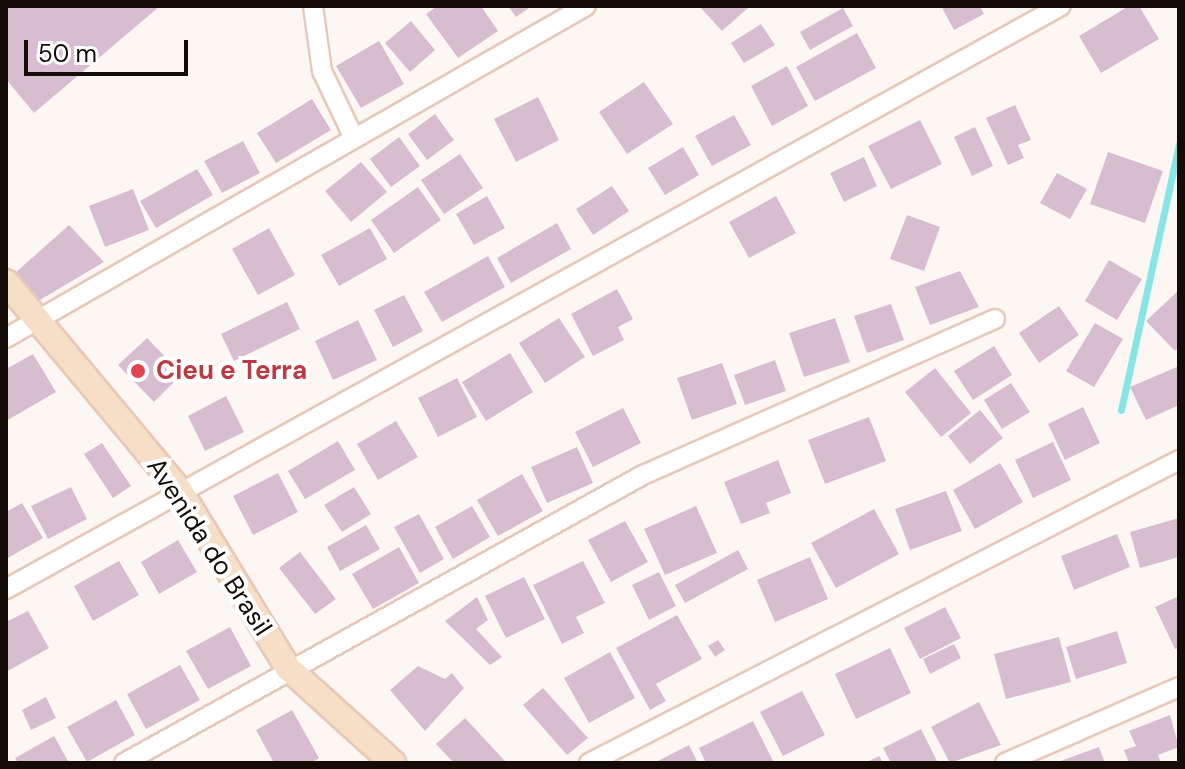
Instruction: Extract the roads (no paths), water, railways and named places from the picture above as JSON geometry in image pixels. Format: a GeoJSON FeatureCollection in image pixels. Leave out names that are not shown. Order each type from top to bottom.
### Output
{"type":"FeatureCollection","features":[{"type":"Feature","properties":{"kind":"street"},"geometry":{"type":"LineString","coordinates":[[313,6],[322,71],[354,138]]}},
{"type":"Feature","properties":{"kind":"street"},"geometry":{"type":"LineString","coordinates":[[6,338],[586,6]]}},
{"type":"Feature","properties":{"kind":"street"},"geometry":{"type":"LineString","coordinates":[[6,589],[1061,6]]}},
{"type":"Feature","properties":{"kind":"street","name":"Avenida do Brasil"},"geometry":{"type":"LineString","coordinates":[[6,282],[180,491],[288,668],[393,763]]}},
{"type":"Feature","properties":{"kind":"street"},"geometry":{"type":"LineString","coordinates":[[124,763],[288,668],[643,475],[995,319]]}},
{"type":"Feature","properties":{"kind":"street"},"geometry":{"type":"LineString","coordinates":[[589,763],[1179,460]]}},
{"type":"Feature","properties":{"kind":"street"},"geometry":{"type":"LineString","coordinates":[[1005,763],[1179,687]]}},
{"type":"Feature","properties":{"kind":"waterway"},"geometry":{"type":"LineString","coordinates":[[1121,410],[1179,143]]}},
{"type":"Feature","properties":{"kind":"place","name":"Cieu e Terra"},"geometry":{"type":"Point","coordinates":[138,371]}}]}
